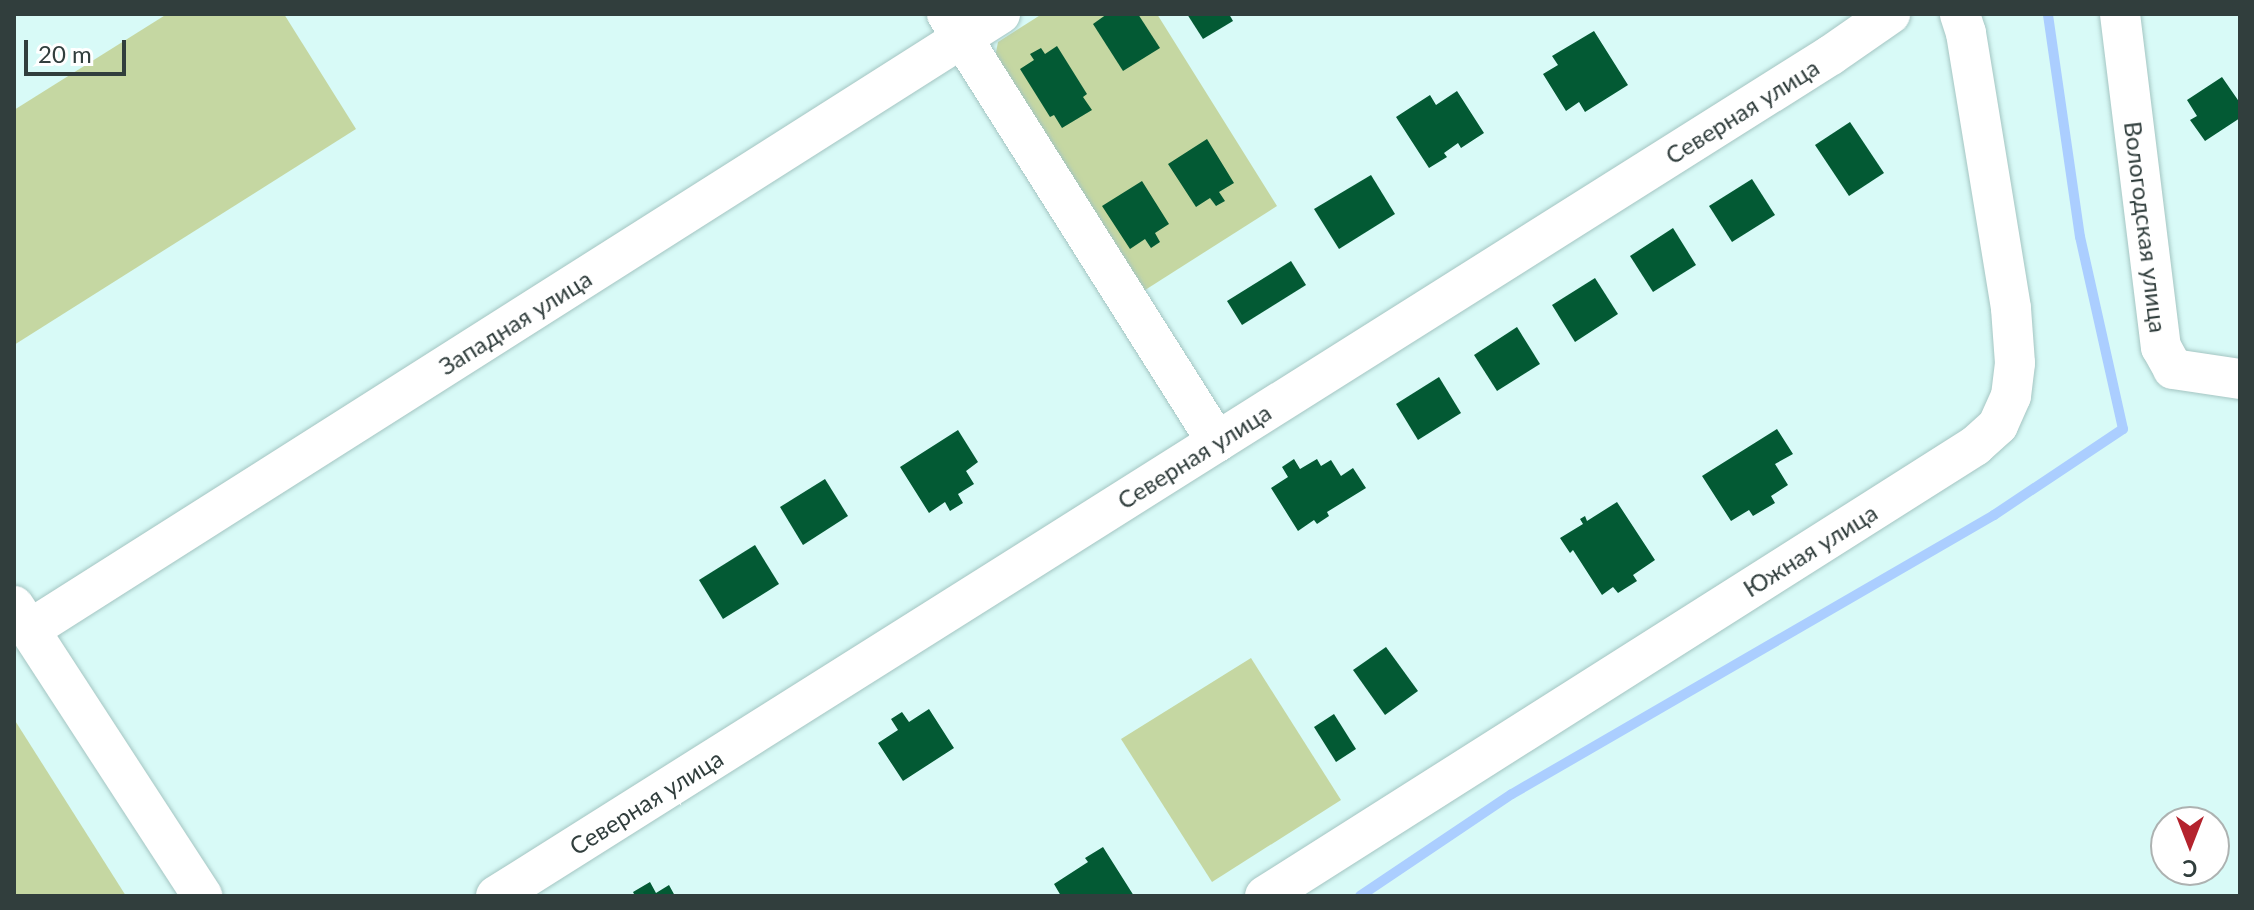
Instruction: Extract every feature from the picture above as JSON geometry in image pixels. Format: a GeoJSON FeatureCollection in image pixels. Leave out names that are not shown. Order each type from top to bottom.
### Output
{"type":"FeatureCollection","features":[{"type":"Feature","properties":{"kind":"street","name":"Западная улица"},"geometry":{"type":"LineString","coordinates":[[22,618],[955,26],[1000,14]]}},
{"type":"Feature","properties":{"kind":"street","name":"Северная улица"},"geometry":{"type":"LineString","coordinates":[[496,896],[1890,14]]}},
{"type":"Feature","properties":{"kind":"street","name":"Южная улица"},"geometry":{"type":"LineString","coordinates":[[1265,896],[1975,446],[1998,425],[2011,396],[2015,363],[2011,308],[1966,33],[1960,14]]}},
{"type":"Feature","properties":{"kind":"street","name":"Вологодская улица"},"geometry":{"type":"LineString","coordinates":[[2120,14],[2161,347],[2173,369],[2240,379]]}},
{"type":"Feature","properties":{"kind":"street"},"geometry":{"type":"LineString","coordinates":[[955,26],[1217,442]]}},
{"type":"Feature","properties":{"kind":"street"},"geometry":{"type":"LineString","coordinates":[[22,618],[202,896]]}},
{"type":"Feature","properties":{"kind":"green space"},"geometry":{"type":"Polygon","coordinates":[[[167,14],[284,14],[356,129],[14,345],[14,110],[167,14]]]}},
{"type":"Feature","properties":{"kind":"green space"},"geometry":{"type":"Polygon","coordinates":[[[1042,14],[1157,14],[1277,206],[1131,299],[991,78],[998,42],[1042,14]]]}},
{"type":"Feature","properties":{"kind":"green space"},"geometry":{"type":"Polygon","coordinates":[[[1251,658],[1341,800],[1212,882],[1121,739],[1251,658]]]}},
{"type":"Feature","properties":{"kind":"green space"},"geometry":{"type":"Polygon","coordinates":[[[14,719],[126,896],[14,896],[14,719]]]}},
{"type":"Feature","properties":{"kind":"building"},"geometry":{"type":"Polygon","coordinates":[[[1107,14],[1138,14],[1160,48],[1123,71],[1093,24],[1107,14]]]}},
{"type":"Feature","properties":{"kind":"building"},"geometry":{"type":"Polygon","coordinates":[[[1187,14],[1229,14],[1233,21],[1203,39],[1187,14]]]}},
{"type":"Feature","properties":{"kind":"building"},"geometry":{"type":"Polygon","coordinates":[[[1594,31],[1628,85],[1585,112],[1579,102],[1566,111],[1543,74],[1558,65],[1552,56],[1594,31]]]}},
{"type":"Feature","properties":{"kind":"building"},"geometry":{"type":"Polygon","coordinates":[[[1057,46],[1087,94],[1083,97],[1092,110],[1062,128],[1054,115],[1050,117],[1020,69],[1034,60],[1030,54],[1041,48],[1045,54],[1057,46]]]}},
{"type":"Feature","properties":{"kind":"building"},"geometry":{"type":"Polygon","coordinates":[[[2222,77],[2240,103],[2240,118],[2205,141],[2190,120],[2197,116],[2187,100],[2222,77]]]}},
{"type":"Feature","properties":{"kind":"building"},"geometry":{"type":"Polygon","coordinates":[[[1457,91],[1484,133],[1461,148],[1458,143],[1444,153],[1447,157],[1429,168],[1396,117],[1430,95],[1436,105],[1457,91]]]}},
{"type":"Feature","properties":{"kind":"building"},"geometry":{"type":"Polygon","coordinates":[[[1850,122],[1884,173],[1849,196],[1815,145],[1850,122]]]}},
{"type":"Feature","properties":{"kind":"building"},"geometry":{"type":"Polygon","coordinates":[[[1207,139],[1234,183],[1219,192],[1225,201],[1216,206],[1210,198],[1196,207],[1168,164],[1207,139]]]}},
{"type":"Feature","properties":{"kind":"building"},"geometry":{"type":"Polygon","coordinates":[[[1371,175],[1395,214],[1339,249],[1314,209],[1371,175]]]}},
{"type":"Feature","properties":{"kind":"building"},"geometry":{"type":"Polygon","coordinates":[[[1752,179],[1775,215],[1732,242],[1709,206],[1752,179]]]}},
{"type":"Feature","properties":{"kind":"building"},"geometry":{"type":"Polygon","coordinates":[[[1142,181],[1169,224],[1155,233],[1160,242],[1151,248],[1145,239],[1130,249],[1102,206],[1142,181]]]}},
{"type":"Feature","properties":{"kind":"building"},"geometry":{"type":"Polygon","coordinates":[[[1673,228],[1696,265],[1653,292],[1630,256],[1673,228]]]}},
{"type":"Feature","properties":{"kind":"building"},"geometry":{"type":"Polygon","coordinates":[[[1291,261],[1306,285],[1242,325],[1227,301],[1291,261]]]}},
{"type":"Feature","properties":{"kind":"building"},"geometry":{"type":"Polygon","coordinates":[[[1595,278],[1618,314],[1575,342],[1552,305],[1595,278]]]}},
{"type":"Feature","properties":{"kind":"building"},"geometry":{"type":"Polygon","coordinates":[[[1517,327],[1540,364],[1497,391],[1474,355],[1517,327]]]}},
{"type":"Feature","properties":{"kind":"building"},"geometry":{"type":"Polygon","coordinates":[[[1439,377],[1461,413],[1418,440],[1396,404],[1439,377]]]}},
{"type":"Feature","properties":{"kind":"building"},"geometry":{"type":"Polygon","coordinates":[[[1777,429],[1793,454],[1775,464],[1788,485],[1771,496],[1775,503],[1753,516],[1749,510],[1731,521],[1702,476],[1777,429]]]}},
{"type":"Feature","properties":{"kind":"building"},"geometry":{"type":"Polygon","coordinates":[[[958,430],[978,462],[966,471],[974,484],[958,494],[963,503],[950,511],[945,502],[929,513],[900,467],[958,430]]]}},
{"type":"Feature","properties":{"kind":"building"},"geometry":{"type":"Polygon","coordinates":[[[1294,459],[1300,469],[1317,459],[1321,466],[1331,460],[1341,476],[1353,468],[1366,488],[1327,512],[1329,516],[1317,524],[1314,520],[1298,531],[1271,488],[1288,477],[1282,467],[1294,459]]]}},
{"type":"Feature","properties":{"kind":"building"},"geometry":{"type":"Polygon","coordinates":[[[825,479],[848,516],[803,545],[780,507],[825,479]]]}},
{"type":"Feature","properties":{"kind":"building"},"geometry":{"type":"Polygon","coordinates":[[[1617,502],[1655,560],[1633,575],[1637,581],[1618,593],[1613,587],[1602,595],[1573,550],[1570,553],[1560,538],[1583,524],[1580,519],[1585,516],[1587,521],[1617,502]]]}},
{"type":"Feature","properties":{"kind":"building"},"geometry":{"type":"Polygon","coordinates":[[[755,545],[779,584],[723,619],[699,580],[755,545]]]}},
{"type":"Feature","properties":{"kind":"building"},"geometry":{"type":"Polygon","coordinates":[[[1386,647],[1418,691],[1385,715],[1353,670],[1386,647]]]}},
{"type":"Feature","properties":{"kind":"building"},"geometry":{"type":"Polygon","coordinates":[[[929,709],[954,748],[903,781],[878,743],[898,730],[891,719],[902,712],[909,722],[929,709]]]}},
{"type":"Feature","properties":{"kind":"building"},"geometry":{"type":"Polygon","coordinates":[[[1334,714],[1356,749],[1336,762],[1314,727],[1334,714]]]}},
{"type":"Feature","properties":{"kind":"building"},"geometry":{"type":"Polygon","coordinates":[[[1103,847],[1134,896],[1061,896],[1054,884],[1088,862],[1085,858],[1103,847]]]}},
{"type":"Feature","properties":{"kind":"building"},"geometry":{"type":"Polygon","coordinates":[[[650,882],[656,893],[669,885],[675,896],[635,896],[633,892],[650,882]]]}},
{"type":"Feature","properties":{"kind":"waterway"},"geometry":{"type":"LineString","coordinates":[[1360,896],[1512,794],[1994,515],[2123,429],[2080,237],[2048,14]]}}]}
